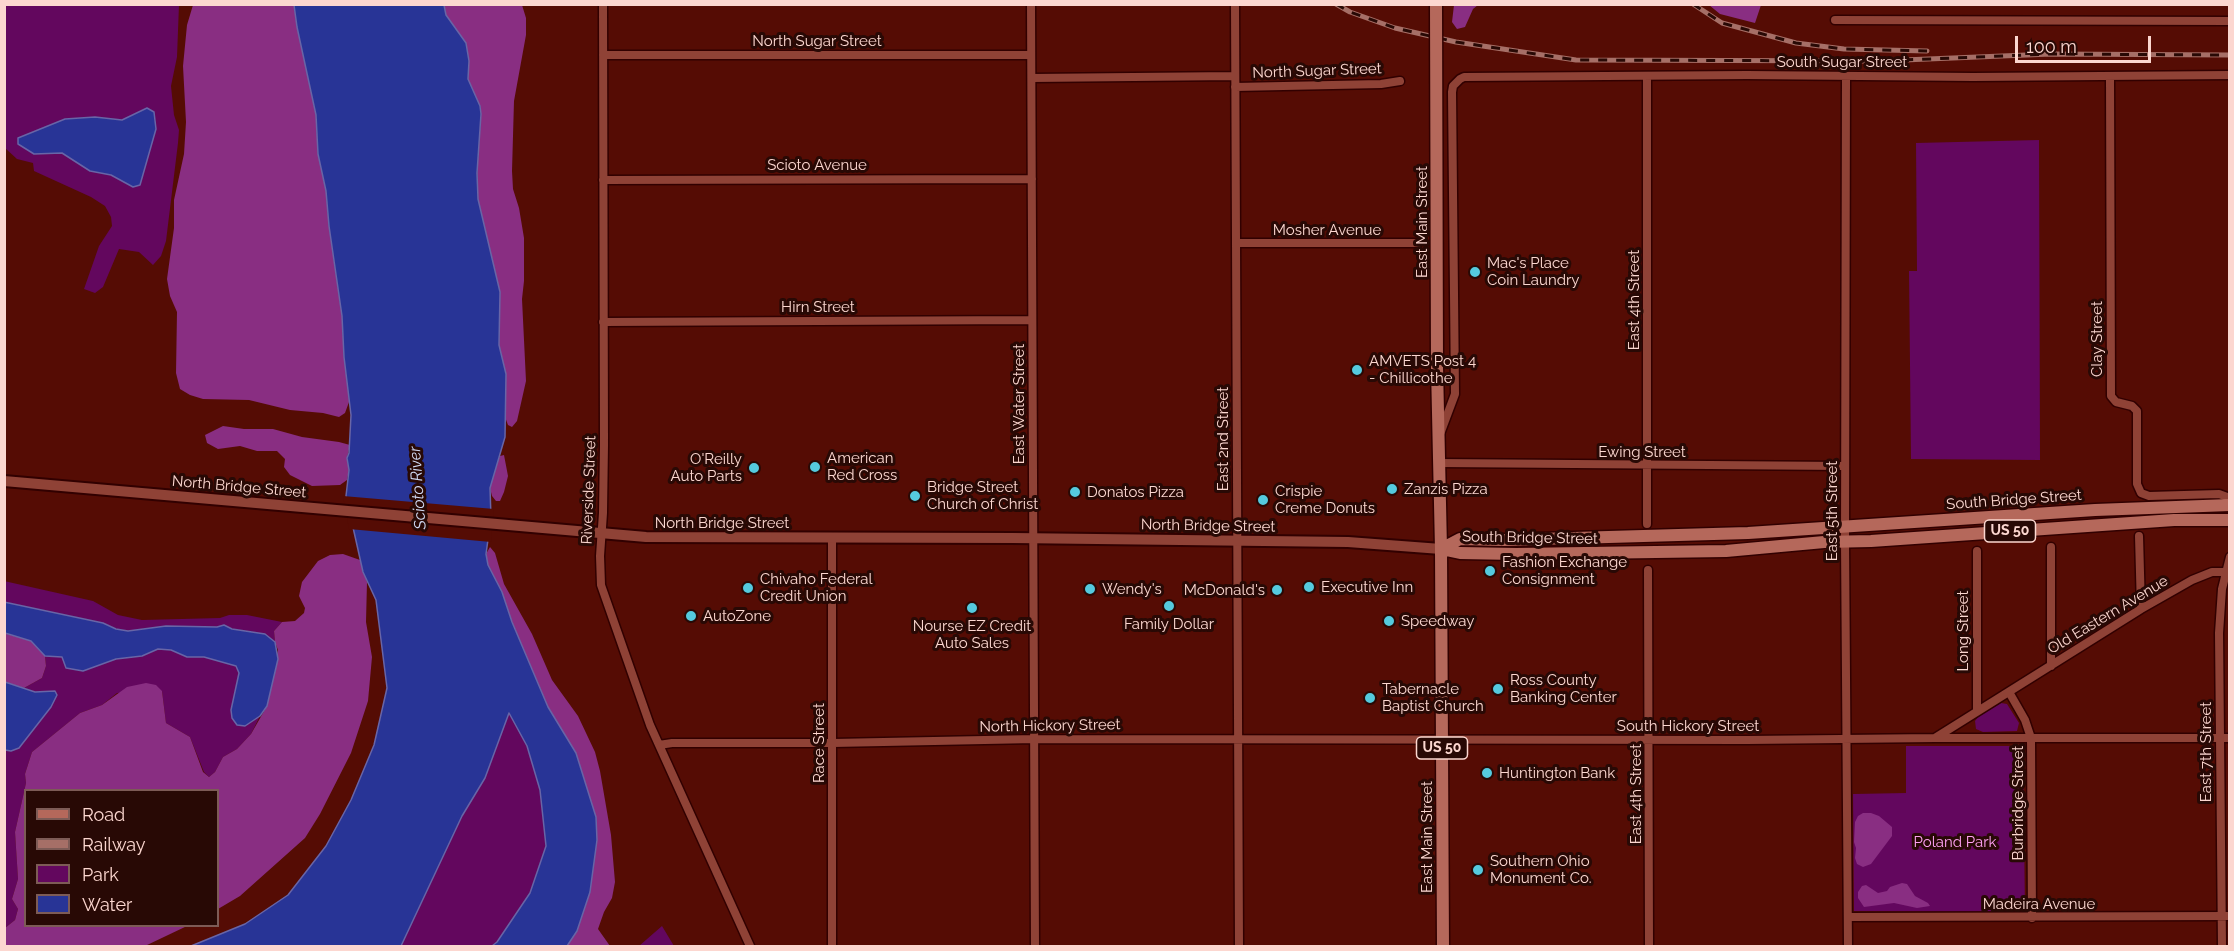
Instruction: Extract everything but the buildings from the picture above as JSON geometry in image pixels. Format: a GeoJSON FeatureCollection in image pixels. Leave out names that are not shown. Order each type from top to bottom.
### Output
{"type":"FeatureCollection","features":[{"type":"Feature","properties":{"kind":"main road","name":"East Main Street"},"geometry":{"type":"LineString","coordinates":[[1436,4],[1443,946]]}},
{"type":"Feature","properties":{"kind":"main road","name":"North Bridge Street"},"geometry":{"type":"LineString","coordinates":[[4,482],[646,537],[1348,542],[1441,549]]}},
{"type":"Feature","properties":{"kind":"main road","name":"South Bridge Street"},"geometry":{"type":"LineString","coordinates":[[1441,549],[1460,539],[1748,533],[2095,510],[2229,505]]}},
{"type":"Feature","properties":{"kind":"main road","name":"South Bridge Street"},"geometry":{"type":"LineString","coordinates":[[1441,549],[1460,553],[1616,554],[1745,550],[1792,544],[1871,541],[2174,520],[2229,520]]}},
{"type":"Feature","properties":{"kind":"street","name":"Riverside Street"},"geometry":{"type":"LineString","coordinates":[[603,4],[604,445],[601,585],[658,745],[750,946]]}},
{"type":"Feature","properties":{"kind":"street","name":"East Water Street"},"geometry":{"type":"LineString","coordinates":[[1032,4],[1035,946]]}},
{"type":"Feature","properties":{"kind":"street","name":"East 2nd Street"},"geometry":{"type":"LineString","coordinates":[[1235,4],[1239,946]]}},
{"type":"Feature","properties":{"kind":"street"},"geometry":{"type":"LineString","coordinates":[[1835,20],[2229,21]]}},
{"type":"Feature","properties":{"kind":"street","name":"North Sugar Street"},"geometry":{"type":"LineString","coordinates":[[603,55],[1031,54]]}},
{"type":"Feature","properties":{"kind":"street","name":"South Sugar Street"},"geometry":{"type":"LineString","coordinates":[[1456,82],[1464,77],[2229,75]]}},
{"type":"Feature","properties":{"kind":"street","name":"North Sugar Street"},"geometry":{"type":"LineString","coordinates":[[1032,78],[1235,76]]}},
{"type":"Feature","properties":{"kind":"street","name":"East 4th Street"},"geometry":{"type":"LineString","coordinates":[[1647,76],[1647,524]]}},
{"type":"Feature","properties":{"kind":"street","name":"East 5th Street"},"geometry":{"type":"LineString","coordinates":[[1846,76],[1845,541],[1848,946]]}},
{"type":"Feature","properties":{"kind":"street","name":"Clay Street"},"geometry":{"type":"LineString","coordinates":[[2110,77],[2111,396],[2116,402],[2132,406],[2137,411],[2138,484],[2141,493],[2149,496],[2219,494],[2229,498]]}},
{"type":"Feature","properties":{"kind":"street","name":"North Sugar Street"},"geometry":{"type":"LineString","coordinates":[[1235,87],[1381,84],[1400,81]]}},
{"type":"Feature","properties":{"kind":"street","name":"East Main Street"},"geometry":{"type":"LineString","coordinates":[[1439,439],[1455,394],[1452,92],[1456,82]]}},
{"type":"Feature","properties":{"kind":"street","name":"Scioto Avenue"},"geometry":{"type":"LineString","coordinates":[[603,180],[1032,179]]}},
{"type":"Feature","properties":{"kind":"street","name":"Mosher Avenue"},"geometry":{"type":"LineString","coordinates":[[1236,243],[1419,243]]}},
{"type":"Feature","properties":{"kind":"street","name":"Hirn Street"},"geometry":{"type":"LineString","coordinates":[[603,322],[1032,320]]}},
{"type":"Feature","properties":{"kind":"street","name":"Ewing Street"},"geometry":{"type":"LineString","coordinates":[[1439,463],[1845,466]]}},
{"type":"Feature","properties":{"kind":"street"},"geometry":{"type":"LineString","coordinates":[[2139,536],[2141,609]]}},
{"type":"Feature","properties":{"kind":"street","name":"Race Street"},"geometry":{"type":"LineString","coordinates":[[832,539],[832,946]]}},
{"type":"Feature","properties":{"kind":"street"},"geometry":{"type":"LineString","coordinates":[[2051,547],[2051,666]]}},
{"type":"Feature","properties":{"kind":"street","name":"Long Street"},"geometry":{"type":"LineString","coordinates":[[1977,551],[1977,711]]}},
{"type":"Feature","properties":{"kind":"street","name":"East 7th Street"},"geometry":{"type":"LineString","coordinates":[[2222,946],[2226,916],[2219,738],[2226,572],[2229,558]]}},
{"type":"Feature","properties":{"kind":"street","name":"East 4th Street"},"geometry":{"type":"LineString","coordinates":[[1648,570],[1649,946]]}},
{"type":"Feature","properties":{"kind":"street","name":"Old Eastern Avenue"},"geometry":{"type":"LineString","coordinates":[[2009,692],[2141,609],[2192,580],[2212,572],[2226,572]]}},
{"type":"Feature","properties":{"kind":"street"},"geometry":{"type":"LineString","coordinates":[[1935,738],[2009,692]]}},
{"type":"Feature","properties":{"kind":"street","name":"Burbridge Street"},"geometry":{"type":"LineString","coordinates":[[2009,692],[2025,720],[2031,738],[2032,918]]}},
{"type":"Feature","properties":{"kind":"street","name":"North Hickory Street"},"geometry":{"type":"LineString","coordinates":[[658,745],[1035,739],[1442,738]]}},
{"type":"Feature","properties":{"kind":"street","name":"South Hickory Street"},"geometry":{"type":"LineString","coordinates":[[1442,738],[2229,738]]}},
{"type":"Feature","properties":{"kind":"street","name":"Madeira Avenue"},"geometry":{"type":"LineString","coordinates":[[1848,917],[2226,916]]}},
{"type":"Feature","properties":{"kind":"green space"},"geometry":{"type":"Polygon","coordinates":[[[4,5],[179,5],[177,57],[171,86],[174,115],[179,130],[178,143],[166,241],[161,256],[153,265],[139,252],[119,249],[103,287],[95,293],[84,289],[99,246],[112,226],[111,217],[105,206],[91,197],[34,171],[33,163],[17,159],[5,148],[4,5]],[[147,108],[122,120],[95,117],[65,119],[19,138],[19,144],[34,154],[62,153],[90,171],[111,175],[132,187],[147,108]]]}},
{"type":"Feature","properties":{"kind":"green space"},"geometry":{"type":"Polygon","coordinates":[[[2039,140],[2040,460],[1911,459],[1909,271],[1917,271],[1916,143],[2039,140]]]}},
{"type":"Feature","properties":{"kind":"green space"},"geometry":{"type":"Polygon","coordinates":[[[4,581],[93,601],[118,615],[142,620],[247,615],[282,622],[274,631],[275,642],[265,634],[232,629],[224,625],[217,627],[166,626],[128,631],[103,623],[5,602],[4,581]]]}},
{"type":"Feature","properties":{"kind":"green space"},"geometry":{"type":"Polygon","coordinates":[[[158,649],[171,650],[187,657],[204,657],[236,666],[239,673],[231,710],[245,726],[260,716],[251,734],[237,749],[223,757],[215,772],[209,777],[204,772],[190,737],[166,723],[162,691],[117,693],[102,705],[80,713],[32,752],[25,774],[26,783],[15,832],[18,879],[12,899],[18,909],[15,920],[5,928],[4,750],[11,751],[56,695],[55,691],[35,692],[24,688],[42,678],[46,666],[45,656],[62,657],[83,671],[116,659],[142,656],[158,649]]]}},
{"type":"Feature","properties":{"kind":"green space"},"geometry":{"type":"Polygon","coordinates":[[[2001,703],[2007,704],[2019,723],[2017,731],[1983,732],[1976,729],[1975,721],[1978,717],[2001,703]]]}},
{"type":"Feature","properties":{"kind":"green space"},"geometry":{"type":"Polygon","coordinates":[[[509,712],[527,746],[540,790],[546,846],[530,893],[492,946],[401,946],[462,816],[485,778],[509,712]]]}},
{"type":"Feature","properties":{"kind":"green space","name":"Poland Park"},"geometry":{"type":"Polygon","coordinates":[[[1906,746],[2023,746],[2025,912],[1854,911],[1853,794],[1906,793],[1906,746]]]}},
{"type":"Feature","properties":{"kind":"green space"},"geometry":{"type":"Polygon","coordinates":[[[662,926],[674,946],[639,946],[662,926]]]}},
{"type":"Feature","properties":{"kind":"shaded area"},"geometry":{"type":"Polygon","coordinates":[[[193,5],[294,5],[316,115],[318,154],[326,191],[342,316],[349,402],[345,413],[339,417],[290,410],[249,400],[203,399],[180,389],[176,373],[177,312],[170,296],[167,279],[174,228],[174,200],[184,154],[186,122],[183,66],[187,25],[193,5]]]}},
{"type":"Feature","properties":{"kind":"shaded area"},"geometry":{"type":"Polygon","coordinates":[[[444,5],[522,5],[526,18],[526,35],[514,101],[512,171],[513,189],[524,238],[522,299],[526,381],[517,421],[512,427],[508,425],[505,417],[506,374],[499,345],[500,292],[478,199],[480,106],[468,79],[469,61],[466,44],[446,15],[444,5]]]}},
{"type":"Feature","properties":{"kind":"shaded area"},"geometry":{"type":"Polygon","coordinates":[[[1454,5],[1478,5],[1473,9],[1465,27],[1457,29],[1452,22],[1454,5]]]}},
{"type":"Feature","properties":{"kind":"shaded area"},"geometry":{"type":"Polygon","coordinates":[[[1709,5],[1761,5],[1755,23],[1720,14],[1709,5]]]}},
{"type":"Feature","properties":{"kind":"shaded area"},"geometry":{"type":"Polygon","coordinates":[[[223,426],[273,429],[302,437],[350,445],[347,458],[349,470],[347,480],[340,485],[312,486],[290,475],[284,467],[285,459],[277,451],[257,451],[240,446],[218,449],[207,443],[205,435],[223,426]]]}},
{"type":"Feature","properties":{"kind":"shaded area"},"geometry":{"type":"Polygon","coordinates":[[[504,455],[508,476],[500,501],[496,501],[490,488],[498,460],[504,455]]]}},
{"type":"Feature","properties":{"kind":"shaded area"},"geometry":{"type":"Polygon","coordinates":[[[490,547],[495,553],[504,584],[532,634],[552,680],[578,716],[595,752],[611,835],[615,882],[612,898],[598,929],[610,946],[567,946],[577,931],[595,817],[576,753],[548,707],[512,622],[502,592],[488,565],[486,554],[490,547]]]}},
{"type":"Feature","properties":{"kind":"shaded area"},"geometry":{"type":"Polygon","coordinates":[[[343,554],[360,560],[367,582],[366,622],[372,657],[368,701],[351,753],[305,838],[240,896],[219,908],[219,789],[25,789],[25,774],[32,752],[80,713],[102,705],[127,687],[146,683],[156,685],[162,691],[166,723],[190,737],[203,772],[209,777],[215,772],[223,757],[237,749],[251,734],[267,706],[278,650],[274,631],[282,622],[295,621],[304,613],[305,608],[299,596],[302,582],[318,561],[330,555],[343,554]]]}},
{"type":"Feature","properties":{"kind":"shaded area"},"geometry":{"type":"Polygon","coordinates":[[[4,633],[31,641],[45,656],[46,666],[42,678],[24,688],[5,682],[4,633]]]}},
{"type":"Feature","properties":{"kind":"shaded area"},"geometry":{"type":"Polygon","coordinates":[[[24,792],[24,927],[185,927],[145,946],[5,946],[5,928],[15,920],[18,909],[12,899],[18,879],[15,832],[24,792]]]}},
{"type":"Feature","properties":{"kind":"shaded area"},"geometry":{"type":"Polygon","coordinates":[[[1863,813],[1879,816],[1892,827],[1892,836],[1871,864],[1863,867],[1857,864],[1854,842],[1855,822],[1863,813]]]}},
{"type":"Feature","properties":{"kind":"shaded area"},"geometry":{"type":"Polygon","coordinates":[[[1902,883],[1907,884],[1915,896],[1930,906],[1917,908],[1894,903],[1864,907],[1858,898],[1858,892],[1862,886],[1866,885],[1878,893],[1902,883]]]}},
{"type":"Feature","properties":{"kind":"water","name":"Scioto River"},"geometry":{"type":"Polygon","coordinates":[[[294,5],[444,5],[446,15],[466,43],[469,61],[468,79],[480,106],[481,114],[477,173],[478,199],[500,292],[499,345],[506,374],[505,437],[490,488],[491,518],[486,554],[488,565],[502,592],[512,622],[548,707],[576,753],[596,817],[597,840],[590,892],[577,931],[567,946],[492,946],[530,893],[546,846],[540,790],[527,746],[509,713],[485,778],[462,816],[401,946],[191,946],[245,924],[288,895],[326,846],[351,800],[374,745],[387,688],[376,600],[363,572],[346,496],[351,415],[342,316],[326,191],[318,154],[316,115],[294,5]]]}},
{"type":"Feature","properties":{"kind":"water"},"geometry":{"type":"Polygon","coordinates":[[[147,108],[154,112],[156,129],[140,185],[133,187],[111,175],[90,171],[62,153],[34,154],[18,144],[18,138],[65,119],[95,117],[122,120],[147,108]]]}},
{"type":"Feature","properties":{"kind":"water"},"geometry":{"type":"Polygon","coordinates":[[[4,602],[103,623],[128,631],[166,626],[217,627],[224,625],[232,629],[265,634],[275,642],[278,659],[267,706],[260,716],[245,726],[237,725],[232,718],[231,710],[239,673],[236,666],[204,657],[187,657],[171,650],[158,649],[142,656],[116,659],[83,671],[66,668],[62,657],[45,656],[31,641],[5,633],[4,602]]]}},
{"type":"Feature","properties":{"kind":"water"},"geometry":{"type":"Polygon","coordinates":[[[5,682],[35,692],[55,691],[57,695],[51,707],[19,748],[11,751],[5,750],[5,682]]]}},
{"type":"Feature","properties":{"kind":"pier"},"geometry":{"type":"Polygon","coordinates":[[[343,496],[494,509],[491,542],[349,529],[343,496]]]}},
{"type":"Feature","properties":{"kind":"railway"},"geometry":{"type":"LineString","coordinates":[[1336,4],[1350,12],[1395,28],[1456,42],[1576,60],[1879,61],[2051,54],[2230,55]]}},
{"type":"Feature","properties":{"kind":"railway"},"geometry":{"type":"LineString","coordinates":[[1693,4],[1722,23],[1796,43],[1844,49],[1927,51]]}},
{"type":"Feature","properties":{"kind":"place","name":"Mac's Place Coin Laundry"},"geometry":{"type":"Point","coordinates":[1475,272]}},
{"type":"Feature","properties":{"kind":"place","name":"AMVETS Post 4 - Chillicothe"},"geometry":{"type":"Point","coordinates":[1357,370]}},
{"type":"Feature","properties":{"kind":"place","name":"American Red Cross"},"geometry":{"type":"Point","coordinates":[815,467]}},
{"type":"Feature","properties":{"kind":"place","name":"O'Reilly Auto Parts"},"geometry":{"type":"Point","coordinates":[754,468]}},
{"type":"Feature","properties":{"kind":"place","name":"Zanzis Pizza"},"geometry":{"type":"Point","coordinates":[1392,489]}},
{"type":"Feature","properties":{"kind":"place","name":"Donatos Pizza"},"geometry":{"type":"Point","coordinates":[1075,492]}},
{"type":"Feature","properties":{"kind":"place","name":"Bridge Street Church of Christ"},"geometry":{"type":"Point","coordinates":[915,496]}},
{"type":"Feature","properties":{"kind":"place","name":"Crispie Creme Donuts"},"geometry":{"type":"Point","coordinates":[1263,500]}},
{"type":"Feature","properties":{"kind":"place","name":"Fashion Exchange Consignment"},"geometry":{"type":"Point","coordinates":[1490,571]}},
{"type":"Feature","properties":{"kind":"place","name":"Executive Inn"},"geometry":{"type":"Point","coordinates":[1309,587]}},
{"type":"Feature","properties":{"kind":"place","name":"Chivaho Federal Credit Union"},"geometry":{"type":"Point","coordinates":[748,588]}},
{"type":"Feature","properties":{"kind":"place","name":"Wendy's"},"geometry":{"type":"Point","coordinates":[1090,589]}},
{"type":"Feature","properties":{"kind":"place","name":"McDonald's"},"geometry":{"type":"Point","coordinates":[1277,590]}},
{"type":"Feature","properties":{"kind":"place","name":"Family Dollar"},"geometry":{"type":"Point","coordinates":[1169,606]}},
{"type":"Feature","properties":{"kind":"place","name":"Nourse EZ Credit Auto Sales"},"geometry":{"type":"Point","coordinates":[972,608]}},
{"type":"Feature","properties":{"kind":"place","name":"AutoZone"},"geometry":{"type":"Point","coordinates":[691,616]}},
{"type":"Feature","properties":{"kind":"place","name":"Speedway"},"geometry":{"type":"Point","coordinates":[1389,621]}},
{"type":"Feature","properties":{"kind":"place","name":"Ross County Banking Center"},"geometry":{"type":"Point","coordinates":[1498,689]}},
{"type":"Feature","properties":{"kind":"place","name":"Tabernacle Baptist Church"},"geometry":{"type":"Point","coordinates":[1370,698]}},
{"type":"Feature","properties":{"kind":"place","name":"Huntington Bank"},"geometry":{"type":"Point","coordinates":[1487,773]}},
{"type":"Feature","properties":{"kind":"place","name":"Southern Ohio Monument Co."},"geometry":{"type":"Point","coordinates":[1478,870]}}]}
